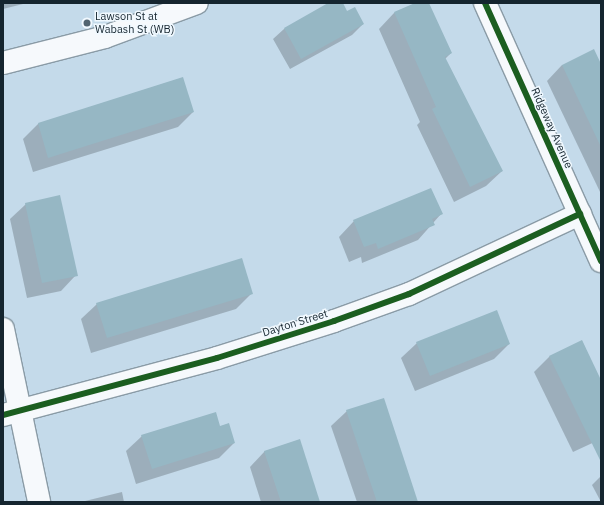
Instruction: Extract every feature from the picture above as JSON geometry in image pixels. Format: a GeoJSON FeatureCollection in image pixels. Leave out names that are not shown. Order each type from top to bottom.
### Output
{"type":"FeatureCollection","features":[{"type":"Feature","properties":{"kind":"street"},"geometry":{"type":"LineString","coordinates":[[3,63],[105,37],[197,3]]}},
{"type":"Feature","properties":{"kind":"street","name":"Ridgeway Avenue"},"geometry":{"type":"LineString","coordinates":[[485,3],[601,261]]}},
{"type":"Feature","properties":{"kind":"street","name":"Dayton Street"},"geometry":{"type":"LineString","coordinates":[[11,414],[217,358],[334,321],[409,294],[580,214]]}},
{"type":"Feature","properties":{"kind":"street"},"geometry":{"type":"LineString","coordinates":[[3,329],[11,414],[38,502]]}},
{"type":"Feature","properties":{"kind":"building"},"geometry":{"type":"Polygon","coordinates":[[[328,3],[343,3],[347,11],[355,7],[364,24],[301,59],[284,28],[328,3]]]}},
{"type":"Feature","properties":{"kind":"building"},"geometry":{"type":"Polygon","coordinates":[[[415,3],[429,3],[452,53],[445,57],[503,171],[470,187],[432,109],[436,107],[394,12],[415,3]]]}},
{"type":"Feature","properties":{"kind":"building"},"geometry":{"type":"Polygon","coordinates":[[[594,49],[601,64],[601,147],[562,65],[594,49]]]}},
{"type":"Feature","properties":{"kind":"building"},"geometry":{"type":"Polygon","coordinates":[[[183,77],[194,112],[48,158],[38,123],[183,77]]]}},
{"type":"Feature","properties":{"kind":"building"},"geometry":{"type":"Polygon","coordinates":[[[431,188],[443,214],[432,219],[435,225],[378,249],[376,243],[364,247],[353,220],[431,188]]]}},
{"type":"Feature","properties":{"kind":"building"},"geometry":{"type":"Polygon","coordinates":[[[60,195],[78,276],[42,283],[25,203],[60,195]]]}},
{"type":"Feature","properties":{"kind":"building"},"geometry":{"type":"Polygon","coordinates":[[[242,258],[253,294],[107,338],[96,303],[242,258]]]}},
{"type":"Feature","properties":{"kind":"building"},"geometry":{"type":"Polygon","coordinates":[[[497,310],[510,344],[430,376],[416,342],[497,310]]]}},
{"type":"Feature","properties":{"kind":"building"},"geometry":{"type":"Polygon","coordinates":[[[582,340],[601,380],[601,462],[549,356],[582,340]]]}},
{"type":"Feature","properties":{"kind":"building"},"geometry":{"type":"Polygon","coordinates":[[[384,398],[418,502],[377,502],[346,410],[384,398]]]}},
{"type":"Feature","properties":{"kind":"building"},"geometry":{"type":"Polygon","coordinates":[[[216,412],[220,426],[229,423],[235,443],[152,469],[141,435],[216,412]]]}},
{"type":"Feature","properties":{"kind":"building"},"geometry":{"type":"Polygon","coordinates":[[[300,439],[320,502],[281,502],[264,451],[300,439]]]}},
{"type":"Feature","properties":{"kind":"cycle path"},"geometry":{"type":"LineString","coordinates":[[485,3],[601,261]]}},
{"type":"Feature","properties":{"kind":"cycle path"},"geometry":{"type":"LineString","coordinates":[[3,415],[217,358],[334,321],[409,294],[580,214]]}},
{"type":"Feature","properties":{"kind":"place","name":"Lawson St at Wabash St (WB)"},"geometry":{"type":"Point","coordinates":[87,23]}}]}
